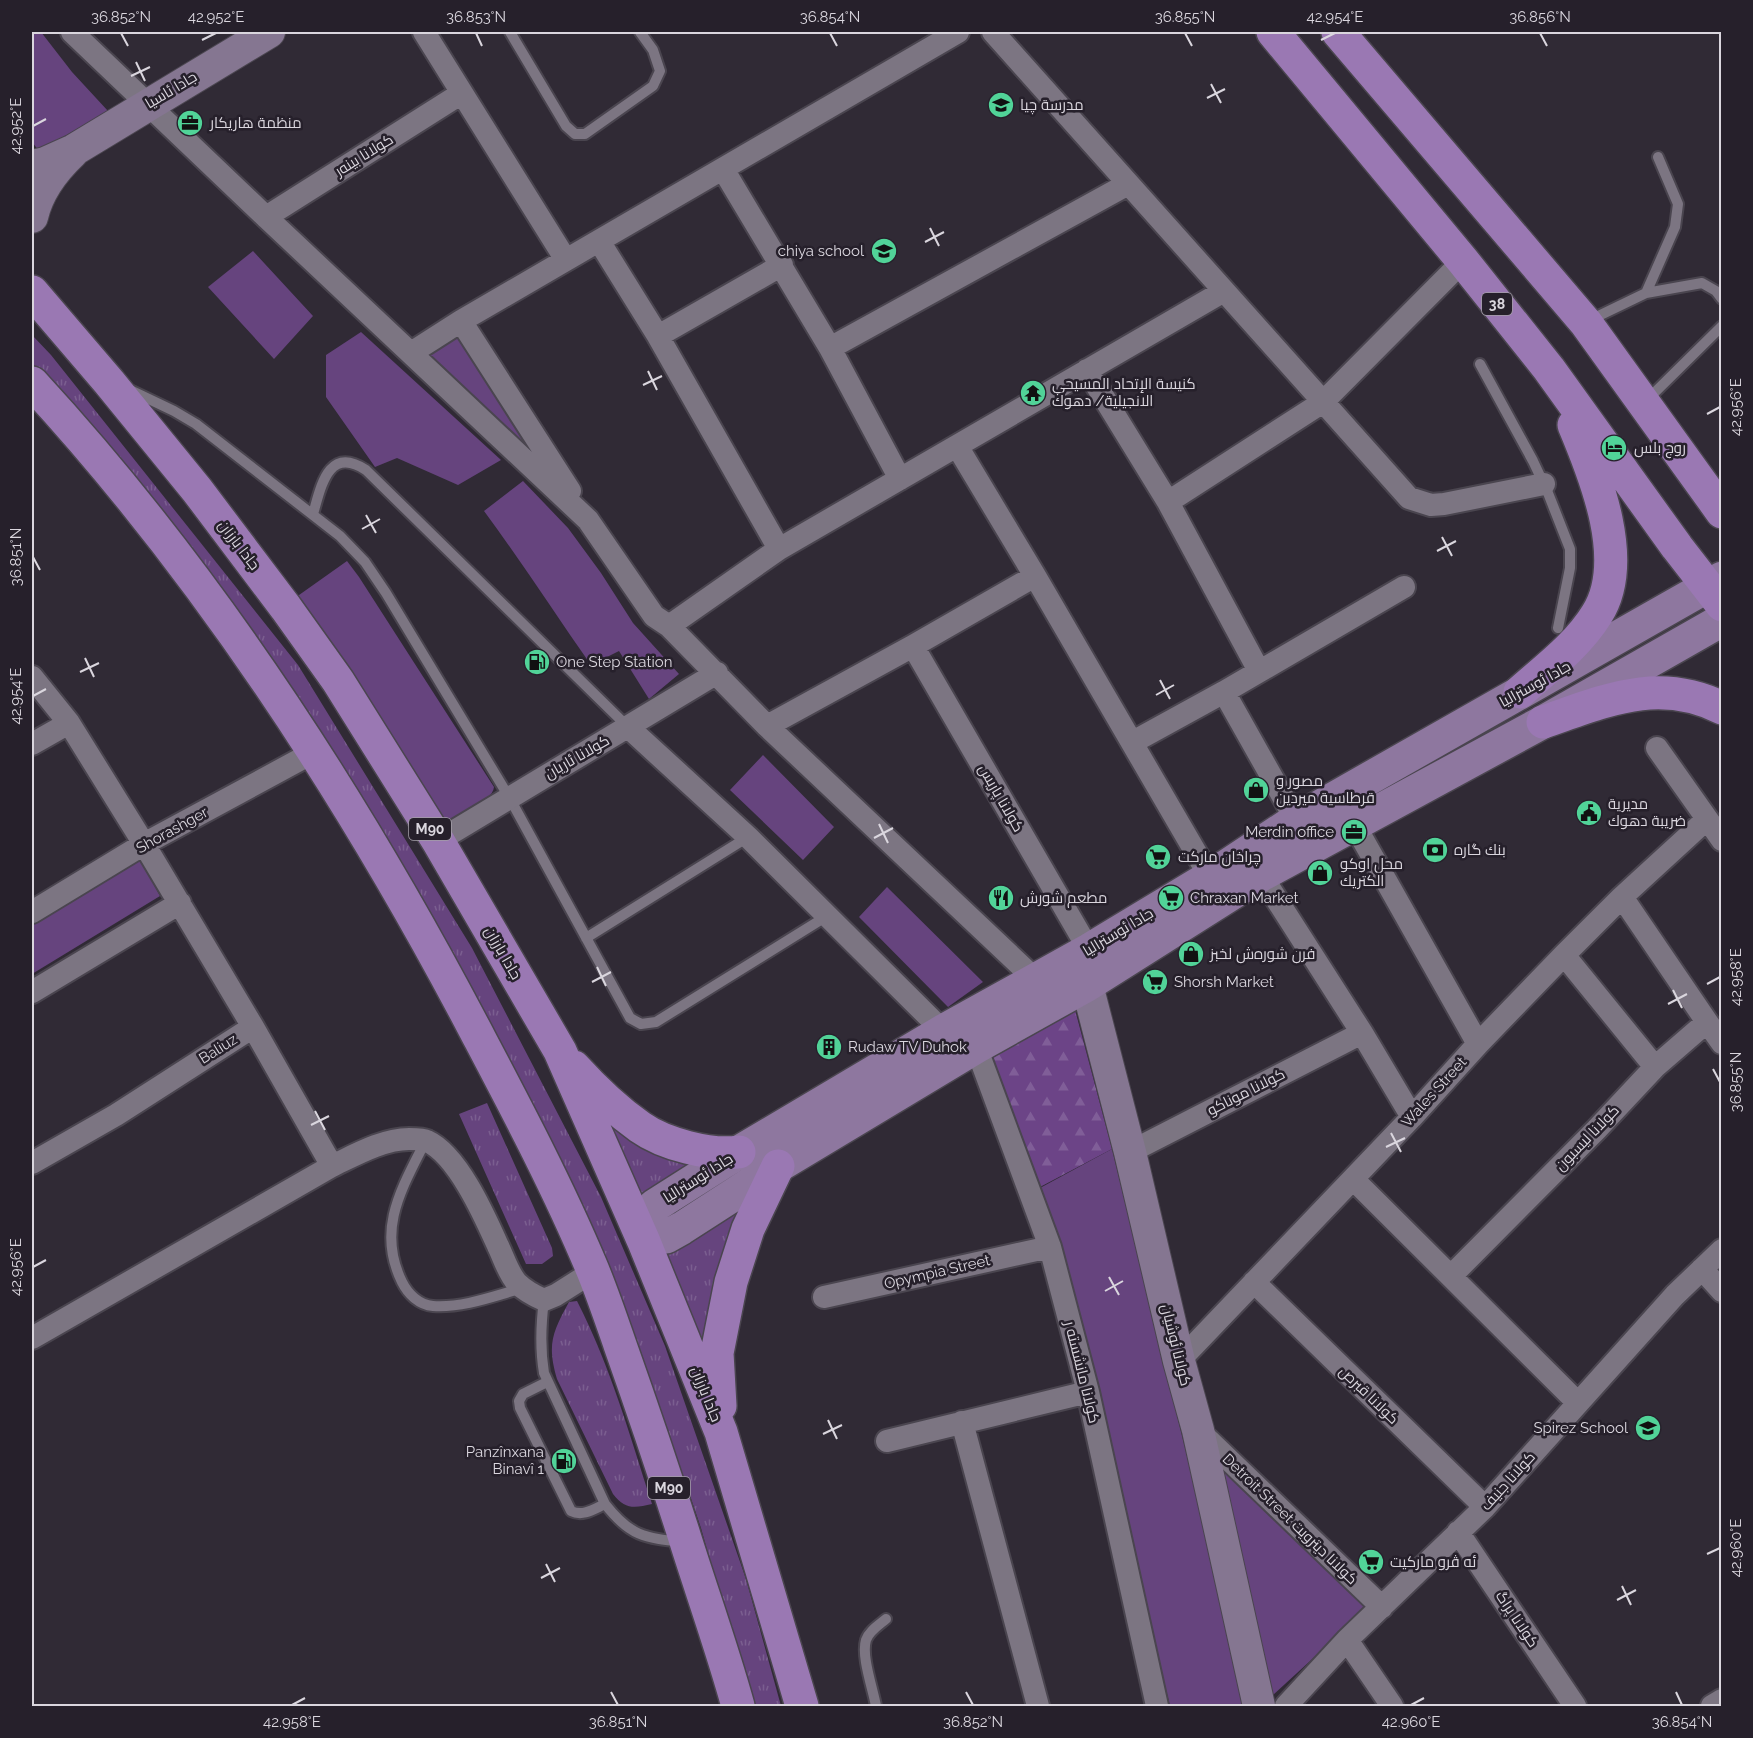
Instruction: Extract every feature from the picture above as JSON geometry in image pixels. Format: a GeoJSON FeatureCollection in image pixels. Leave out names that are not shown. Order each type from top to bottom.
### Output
{"type":"FeatureCollection","features":[{"type":"Feature","properties":{"kind":"highway","name":"38"},"geometry":{"type":"LineString","coordinates":[[1273,32],[1463,261],[1549,369],[1717,590]]}},
{"type":"Feature","properties":{"kind":"highway"},"geometry":{"type":"LineString","coordinates":[[1338,32],[1586,323],[1722,512]]}},
{"type":"Feature","properties":{"kind":"highway","name":"جادا بارزان"},"geometry":{"type":"LineString","coordinates":[[33,287],[197,490],[338,681],[438,841],[560,1051],[644,1242],[721,1432],[802,1707]]}},
{"type":"Feature","properties":{"kind":"highway"},"geometry":{"type":"LineString","coordinates":[[1521,692],[1586,630],[1598,613],[1608,590],[1611,565],[1608,531],[1587,456],[1549,369]]}},
{"type":"Feature","properties":{"kind":"highway","name":"M90"},"geometry":{"type":"LineString","coordinates":[[33,387],[112,475],[160,534],[251,657],[314,752],[381,861],[444,972],[518,1111],[594,1271],[654,1439],[738,1707]]}},
{"type":"Feature","properties":{"kind":"highway"},"geometry":{"type":"LineString","coordinates":[[1653,416],[1698,466],[1722,486]]}},
{"type":"Feature","properties":{"kind":"highway"},"geometry":{"type":"LineString","coordinates":[[1543,722],[1635,693],[1661,692],[1692,696],[1722,708]]}},
{"type":"Feature","properties":{"kind":"highway"},"geometry":{"type":"LineString","coordinates":[[560,1051],[601,1095],[641,1128],[685,1146],[722,1154],[739,1152]]}},
{"type":"Feature","properties":{"kind":"highway"},"geometry":{"type":"LineString","coordinates":[[721,1432],[717,1353],[731,1282],[748,1229],[778,1167]]}},
{"type":"Feature","properties":{"kind":"main road","name":"جادا ئوسترالیا"},"geometry":{"type":"LineString","coordinates":[[1717,590],[1521,692],[1296,820],[1210,877],[1089,950],[943,1031],[739,1152],[654,1206],[651,1211],[654,1231],[666,1237],[682,1228],[976,1047],[1087,985],[1261,875],[1543,722],[1722,620]]}},
{"type":"Feature","properties":{"kind":"street"},"geometry":{"type":"LineString","coordinates":[[72,32],[588,520]]}},
{"type":"Feature","properties":{"kind":"street","name":"جادا ئاسيا"},"geometry":{"type":"LineString","coordinates":[[74,150],[269,32]]}},
{"type":"Feature","properties":{"kind":"street"},"geometry":{"type":"LineString","coordinates":[[424,32],[566,260]]}},
{"type":"Feature","properties":{"kind":"street"},"geometry":{"type":"LineString","coordinates":[[411,353],[461,321],[958,32]]}},
{"type":"Feature","properties":{"kind":"street"},"geometry":{"type":"LineString","coordinates":[[993,32],[1409,498],[1431,505],[1444,504],[1544,484]]}},
{"type":"Feature","properties":{"kind":"street","name":"كولانا بینه‌ر"},"geometry":{"type":"LineString","coordinates":[[266,217],[462,93]]}},
{"type":"Feature","properties":{"kind":"street"},"geometry":{"type":"LineString","coordinates":[[32,166],[45,163],[74,150]]}},
{"type":"Feature","properties":{"kind":"street"},"geometry":{"type":"LineString","coordinates":[[32,217],[50,177],[74,150]]}},
{"type":"Feature","properties":{"kind":"street"},"geometry":{"type":"LineString","coordinates":[[723,169],[830,348],[900,479]]}},
{"type":"Feature","properties":{"kind":"street"},"geometry":{"type":"LineString","coordinates":[[830,348],[1128,184]]}},
{"type":"Feature","properties":{"kind":"street"},"geometry":{"type":"LineString","coordinates":[[599,242],[658,336],[779,549]]}},
{"type":"Feature","properties":{"kind":"street"},"geometry":{"type":"LineString","coordinates":[[1168,502],[1323,402],[1463,261]]}},
{"type":"Feature","properties":{"kind":"street"},"geometry":{"type":"LineString","coordinates":[[658,336],[782,265]]}},
{"type":"Feature","properties":{"kind":"street"},"geometry":{"type":"LineString","coordinates":[[669,626],[779,549],[1224,291]]}},
{"type":"Feature","properties":{"kind":"street"},"geometry":{"type":"LineString","coordinates":[[461,321],[588,520],[654,616],[669,626],[767,726],[1036,980]]}},
{"type":"Feature","properties":{"kind":"street"},"geometry":{"type":"LineString","coordinates":[[1087,370],[1168,502],[1259,671]]}},
{"type":"Feature","properties":{"kind":"street"},"geometry":{"type":"LineString","coordinates":[[957,446],[1133,742],[1210,877]]}},
{"type":"Feature","properties":{"kind":"street"},"geometry":{"type":"LineString","coordinates":[[767,726],[1035,576]]}},
{"type":"Feature","properties":{"kind":"street"},"geometry":{"type":"LineString","coordinates":[[1133,742],[1404,587]]}},
{"type":"Feature","properties":{"kind":"street","name":"كولانا پاریس"},"geometry":{"type":"LineString","coordinates":[[913,646],[1089,950]]}},
{"type":"Feature","properties":{"kind":"street","name":"كولانا ئاريان"},"geometry":{"type":"LineString","coordinates":[[438,841],[717,673]]}},
{"type":"Feature","properties":{"kind":"street","name":"Baliuz"},"geometry":{"type":"LineString","coordinates":[[32,677],[69,723],[253,1027],[116,1114],[32,1163]]}},
{"type":"Feature","properties":{"kind":"street"},"geometry":{"type":"LineString","coordinates":[[1224,692],[1296,820]]}},
{"type":"Feature","properties":{"kind":"street"},"geometry":{"type":"LineString","coordinates":[[32,744],[69,723]]}},
{"type":"Feature","properties":{"kind":"street"},"geometry":{"type":"LineString","coordinates":[[628,728],[748,837],[943,1031]]}},
{"type":"Feature","properties":{"kind":"street"},"geometry":{"type":"LineString","coordinates":[[1657,747],[1722,840]]}},
{"type":"Feature","properties":{"kind":"street","name":"Shorashger"},"geometry":{"type":"LineString","coordinates":[[32,912],[144,844],[314,752]]}},
{"type":"Feature","properties":{"kind":"street","name":"Wales Street"},"geometry":{"type":"LineString","coordinates":[[1179,1361],[1564,955],[1622,897],[1707,819]]}},
{"type":"Feature","properties":{"kind":"street"},"geometry":{"type":"LineString","coordinates":[[1354,824],[1478,1044]]}},
{"type":"Feature","properties":{"kind":"street"},"geometry":{"type":"LineString","coordinates":[[1261,875],[1362,1033],[1412,1117]]}},
{"type":"Feature","properties":{"kind":"street"},"geometry":{"type":"LineString","coordinates":[[1622,897],[1722,1043]]}},
{"type":"Feature","properties":{"kind":"street"},"geometry":{"type":"LineString","coordinates":[[32,992],[180,903]]}},
{"type":"Feature","properties":{"kind":"street"},"geometry":{"type":"LineString","coordinates":[[1564,955],[1655,1067]]}},
{"type":"Feature","properties":{"kind":"street","name":"كولانا ئوشيان"},"geometry":{"type":"LineString","coordinates":[[1087,985],[1198,1430],[1259,1707]]}},
{"type":"Feature","properties":{"kind":"street","name":"كولانا ليسبون"},"geometry":{"type":"LineString","coordinates":[[1451,1276],[1597,1129],[1655,1067],[1707,1022]]}},
{"type":"Feature","properties":{"kind":"street"},"geometry":{"type":"LineString","coordinates":[[253,1027],[332,1166]]}},
{"type":"Feature","properties":{"kind":"street","name":"كولانا موناكو"},"geometry":{"type":"LineString","coordinates":[[1130,1152],[1362,1033]]}},
{"type":"Feature","properties":{"kind":"street","name":"كولانا مانشسته ر"},"geometry":{"type":"LineString","coordinates":[[976,1047],[1050,1247],[1088,1392],[1157,1707]]}},
{"type":"Feature","properties":{"kind":"street"},"geometry":{"type":"LineString","coordinates":[[32,1338],[332,1166],[370,1149],[408,1139],[426,1140],[442,1151],[458,1171],[482,1210],[513,1277],[523,1288],[544,1300],[594,1271]]}},
{"type":"Feature","properties":{"kind":"street"},"geometry":{"type":"LineString","coordinates":[[1353,1179],[1578,1403]]}},
{"type":"Feature","properties":{"kind":"street","name":"Opympia Street"},"geometry":{"type":"LineString","coordinates":[[824,1297],[1050,1247]]}},
{"type":"Feature","properties":{"kind":"street","name":"كولانا جنيف"},"geometry":{"type":"LineString","coordinates":[[1286,1707],[1347,1640],[1485,1507],[1675,1295],[1722,1250]]}},
{"type":"Feature","properties":{"kind":"street"},"geometry":{"type":"LineString","coordinates":[[1702,1269],[1722,1291]]}},
{"type":"Feature","properties":{"kind":"street","name":"كولانا قبرص"},"geometry":{"type":"LineString","coordinates":[[1254,1282],[1485,1507]]}},
{"type":"Feature","properties":{"kind":"street"},"geometry":{"type":"LineString","coordinates":[[886,1441],[1088,1392]]}},
{"type":"Feature","properties":{"kind":"street"},"geometry":{"type":"LineString","coordinates":[[962,1422],[1038,1707]]}},
{"type":"Feature","properties":{"kind":"street","name":"Detroit Street كولانا ديترويت"},"geometry":{"type":"LineString","coordinates":[[1198,1430],[1382,1607]]}},
{"type":"Feature","properties":{"kind":"street","name":"كولانا پراگ"},"geometry":{"type":"LineString","coordinates":[[1458,1532],[1575,1707]]}},
{"type":"Feature","properties":{"kind":"street"},"geometry":{"type":"LineString","coordinates":[[1347,1640],[1392,1707]]}},
{"type":"Feature","properties":{"kind":"street"},"geometry":{"type":"LineString","coordinates":[[1712,1707],[1722,1700]]}},
{"type":"Feature","properties":{"kind":"lane"},"geometry":{"type":"LineString","coordinates":[[510,32],[566,126],[575,134],[585,134],[653,86],[660,72],[653,50],[640,32]]}},
{"type":"Feature","properties":{"kind":"lane"},"geometry":{"type":"LineString","coordinates":[[1646,293],[1675,227],[1678,204],[1658,157]]}},
{"type":"Feature","properties":{"kind":"lane"},"geometry":{"type":"LineString","coordinates":[[1586,323],[1646,293],[1701,283],[1716,291],[1722,299]]}},
{"type":"Feature","properties":{"kind":"lane"},"geometry":{"type":"LineString","coordinates":[[1653,416],[1722,326]]}},
{"type":"Feature","properties":{"kind":"lane"},"geometry":{"type":"LineString","coordinates":[[1480,364],[1544,484],[1570,549],[1570,568],[1558,627]]}},
{"type":"Feature","properties":{"kind":"lane"},"geometry":{"type":"LineString","coordinates":[[110,382],[153,400],[196,424],[313,514],[353,548],[376,577],[509,797],[630,1018],[641,1024],[656,1022],[827,916]]}},
{"type":"Feature","properties":{"kind":"lane"},"geometry":{"type":"LineString","coordinates":[[313,514],[321,484],[331,468],[349,462],[366,470],[628,728]]}},
{"type":"Feature","properties":{"kind":"lane"},"geometry":{"type":"LineString","coordinates":[[586,938],[748,837]]}},
{"type":"Feature","properties":{"kind":"lane"},"geometry":{"type":"LineString","coordinates":[[426,1140],[404,1184],[390,1226],[393,1262],[403,1285],[413,1298],[430,1306],[454,1306],[523,1288]]}},
{"type":"Feature","properties":{"kind":"lane"},"geometry":{"type":"LineString","coordinates":[[544,1300],[542,1363],[547,1382],[605,1504],[618,1521],[638,1534],[651,1539],[686,1542]]}},
{"type":"Feature","properties":{"kind":"lane"},"geometry":{"type":"LineString","coordinates":[[547,1382],[524,1394],[519,1401],[520,1408],[571,1511],[580,1514],[605,1504]]}},
{"type":"Feature","properties":{"kind":"lane"},"geometry":{"type":"LineString","coordinates":[[876,1707],[866,1657],[866,1641],[871,1632],[886,1619]]}},
{"type":"Feature","properties":{"kind":"green space"},"geometry":{"type":"Polygon","coordinates":[[[32,32],[41,32],[72,72],[108,111],[39,151],[32,142],[32,32]]]}},
{"type":"Feature","properties":{"kind":"green space"},"geometry":{"type":"Polygon","coordinates":[[[253,251],[313,316],[274,359],[208,287],[253,251]]]}},
{"type":"Feature","properties":{"kind":"green space"},"geometry":{"type":"Polygon","coordinates":[[[461,321],[588,520],[411,353],[461,321]]]}},
{"type":"Feature","properties":{"kind":"green space"},"geometry":{"type":"Polygon","coordinates":[[[361,332],[501,460],[458,485],[397,458],[375,467],[326,397],[326,355],[361,332]]]}},
{"type":"Feature","properties":{"kind":"green space"},"geometry":{"type":"Polygon","coordinates":[[[32,335],[51,355],[298,665],[472,948],[601,1197],[665,1346],[746,1579],[781,1706],[750,1706],[701,1528],[641,1352],[584,1220],[308,722],[32,371],[32,335]]]}},
{"type":"Feature","properties":{"kind":"green space"},"geometry":{"type":"Polygon","coordinates":[[[523,481],[568,528],[601,573],[633,623],[679,674],[649,699],[619,651],[591,665],[484,511],[523,481]]]}},
{"type":"Feature","properties":{"kind":"green space"},"geometry":{"type":"Polygon","coordinates":[[[347,561],[494,787],[492,793],[480,805],[440,829],[292,600],[347,561]]]}},
{"type":"Feature","properties":{"kind":"green space"},"geometry":{"type":"Polygon","coordinates":[[[763,755],[834,827],[803,860],[730,790],[763,755]]]}},
{"type":"Feature","properties":{"kind":"green space"},"geometry":{"type":"Polygon","coordinates":[[[139,857],[160,896],[32,974],[32,924],[139,857]]]}},
{"type":"Feature","properties":{"kind":"green space"},"geometry":{"type":"Polygon","coordinates":[[[887,887],[983,982],[948,1007],[859,917],[887,887]]]}},
{"type":"Feature","properties":{"kind":"green space"},"geometry":{"type":"Polygon","coordinates":[[[1074,1006],[1112,1149],[1040,1187],[988,1055],[1074,1006]]]}},
{"type":"Feature","properties":{"kind":"green space"},"geometry":{"type":"Polygon","coordinates":[[[593,1094],[714,1158],[640,1199],[593,1094]]]}},
{"type":"Feature","properties":{"kind":"green space"},"geometry":{"type":"Polygon","coordinates":[[[487,1103],[552,1248],[553,1256],[542,1264],[526,1264],[459,1114],[487,1103]]]}},
{"type":"Feature","properties":{"kind":"green space"},"geometry":{"type":"Polygon","coordinates":[[[1112,1149],[1248,1706],[1170,1706],[1062,1262],[1040,1188],[1112,1149]]]}},
{"type":"Feature","properties":{"kind":"green space"},"geometry":{"type":"Polygon","coordinates":[[[761,1188],[714,1378],[661,1251],[761,1188]]]}},
{"type":"Feature","properties":{"kind":"green space"},"geometry":{"type":"Polygon","coordinates":[[[577,1301],[610,1376],[652,1504],[626,1505],[613,1494],[557,1379],[552,1357],[555,1331],[569,1302],[577,1301]]]}},
{"type":"Feature","properties":{"kind":"green space"},"geometry":{"type":"Polygon","coordinates":[[[1216,1462],[1369,1607],[1273,1695],[1216,1462]]]}},
{"type":"Feature","properties":{"kind":"place","name":"مدرسة چيا"},"geometry":{"type":"Point","coordinates":[1001,105]}},
{"type":"Feature","properties":{"kind":"place","name":"منظمة هاريكار"},"geometry":{"type":"Point","coordinates":[190,123]}},
{"type":"Feature","properties":{"kind":"place","name":"chiya school"},"geometry":{"type":"Point","coordinates":[884,251]}},
{"type":"Feature","properties":{"kind":"place","name":"كنيسة الإتحاد المسيحي الانجيلية/ دهوك"},"geometry":{"type":"Point","coordinates":[1033,393]}},
{"type":"Feature","properties":{"kind":"place","name":"روج بلس"},"geometry":{"type":"Point","coordinates":[1614,448]}},
{"type":"Feature","properties":{"kind":"place","name":"One Step Station"},"geometry":{"type":"Point","coordinates":[537,662]}},
{"type":"Feature","properties":{"kind":"place","name":"مصور و قرطاسية ميردين"},"geometry":{"type":"Point","coordinates":[1256,790]}},
{"type":"Feature","properties":{"kind":"place","name":"مديرية ضريبة دهوك"},"geometry":{"type":"Point","coordinates":[1589,813]}},
{"type":"Feature","properties":{"kind":"place","name":"Merdin office"},"geometry":{"type":"Point","coordinates":[1354,832]}},
{"type":"Feature","properties":{"kind":"place","name":"بنك گاره"},"geometry":{"type":"Point","coordinates":[1435,850]}},
{"type":"Feature","properties":{"kind":"place","name":"چراخان ماركت"},"geometry":{"type":"Point","coordinates":[1158,857]}},
{"type":"Feature","properties":{"kind":"place","name":"محل اوكو الكتريك"},"geometry":{"type":"Point","coordinates":[1320,873]}},
{"type":"Feature","properties":{"kind":"place","name":"مطعم شورش"},"geometry":{"type":"Point","coordinates":[1001,898]}},
{"type":"Feature","properties":{"kind":"place","name":"Chraxan Market"},"geometry":{"type":"Point","coordinates":[1171,898]}},
{"type":"Feature","properties":{"kind":"place","name":"فرن شوره‌ش لخبز"},"geometry":{"type":"Point","coordinates":[1191,954]}},
{"type":"Feature","properties":{"kind":"place","name":"Shorsh Market"},"geometry":{"type":"Point","coordinates":[1155,982]}},
{"type":"Feature","properties":{"kind":"place","name":"Rudaw TV Duhok"},"geometry":{"type":"Point","coordinates":[829,1047]}},
{"type":"Feature","properties":{"kind":"place","name":"Spirez School"},"geometry":{"type":"Point","coordinates":[1648,1428]}},
{"type":"Feature","properties":{"kind":"place","name":"Panzînxana Binavî 1"},"geometry":{"type":"Point","coordinates":[564,1461]}},
{"type":"Feature","properties":{"kind":"place","name":"ئه ڤرو ماركيت"},"geometry":{"type":"Point","coordinates":[1371,1562]}}]}
